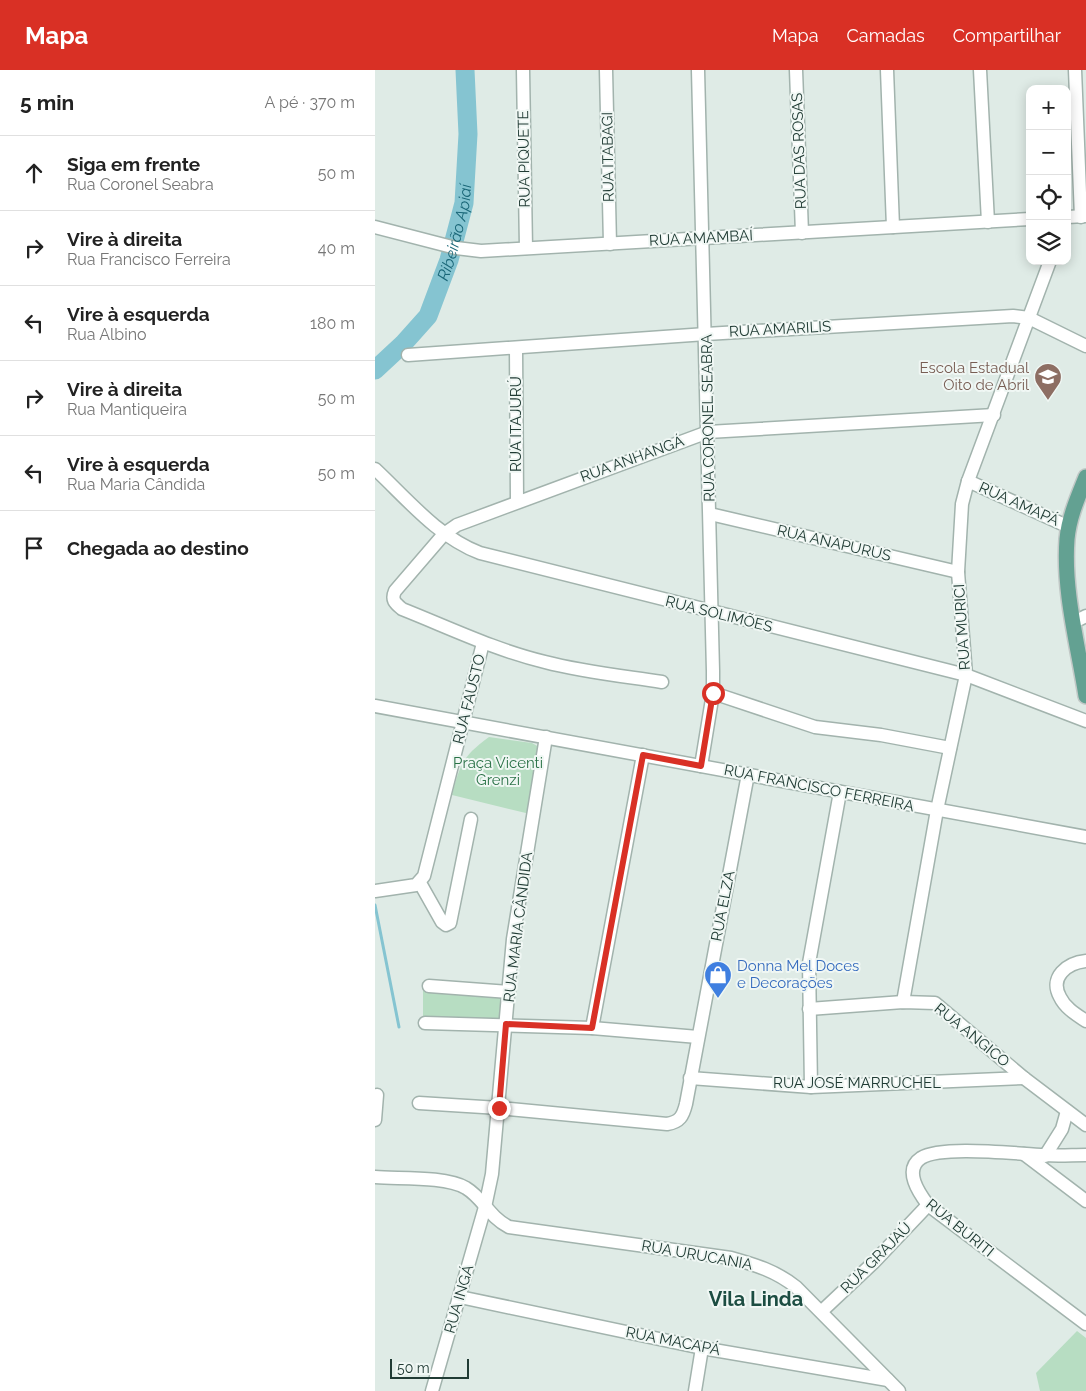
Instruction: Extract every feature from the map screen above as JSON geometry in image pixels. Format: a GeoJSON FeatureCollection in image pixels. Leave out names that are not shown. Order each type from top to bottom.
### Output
{"type":"FeatureCollection","features":[{"type":"Feature","properties":{"kind":"main road"},"geometry":{"type":"LineString","coordinates":[[1086,477],[1069,527],[1068,579],[1080,619],[1086,696]]}},
{"type":"Feature","properties":{"kind":"street","name":"RUA PIQUETE"},"geometry":{"type":"LineString","coordinates":[[523,70],[526,248]]}},
{"type":"Feature","properties":{"kind":"street","name":"RUA ITABAGI"},"geometry":{"type":"LineString","coordinates":[[606,70],[610,244]]}},
{"type":"Feature","properties":{"kind":"street","name":"RUA CORONEL SEABRA"},"geometry":{"type":"LineString","coordinates":[[698,70],[706,334],[713,693],[701,766]]}},
{"type":"Feature","properties":{"kind":"street","name":"RUA DAS ROSAS"},"geometry":{"type":"LineString","coordinates":[[796,70],[802,232]]}},
{"type":"Feature","properties":{"kind":"street"},"geometry":{"type":"LineString","coordinates":[[887,70],[893,227]]}},
{"type":"Feature","properties":{"kind":"street"},"geometry":{"type":"LineString","coordinates":[[980,70],[988,222]]}},
{"type":"Feature","properties":{"kind":"street"},"geometry":{"type":"LineString","coordinates":[[1071,217],[1084,216],[1075,70]]}},
{"type":"Feature","properties":{"kind":"street","name":"RUA AMAMBAÍ"},"geometry":{"type":"LineString","coordinates":[[375,227],[453,248],[481,251],[1026,219]]}},
{"type":"Feature","properties":{"kind":"street","name":"RUA MURICI"},"geometry":{"type":"LineString","coordinates":[[903,1002],[937,810],[966,675],[958,572],[962,504],[968,481],[994,416],[1049,265]]}},
{"type":"Feature","properties":{"kind":"street","name":"RUA AMARILIS"},"geometry":{"type":"LineString","coordinates":[[408,355],[706,334],[1006,316],[1029,318],[1086,346]]}},
{"type":"Feature","properties":{"kind":"street","name":"RUA ITAJURÚ"},"geometry":{"type":"LineString","coordinates":[[516,348],[517,501]]}},
{"type":"Feature","properties":{"kind":"street","name":"RUA ANHANGÁ"},"geometry":{"type":"LineString","coordinates":[[483,644],[403,609],[394,603],[392,597],[395,591],[444,534],[457,525],[517,501],[707,432],[994,416]]}},
{"type":"Feature","properties":{"kind":"street","name":"RUA SOLIMÕES"},"geometry":{"type":"LineString","coordinates":[[375,469],[444,534],[464,547],[480,553],[966,675],[1086,721]]}},
{"type":"Feature","properties":{"kind":"street","name":"RUA AMAPÁ"},"geometry":{"type":"LineString","coordinates":[[968,481],[1069,527]]}},
{"type":"Feature","properties":{"kind":"street","name":"RUA ANAPURUS"},"geometry":{"type":"LineString","coordinates":[[710,514],[958,572]]}},
{"type":"Feature","properties":{"kind":"street"},"geometry":{"type":"LineString","coordinates":[[483,644],[547,663],[662,682]]}},
{"type":"Feature","properties":{"kind":"street","name":"RUA FAUSTO"},"geometry":{"type":"LineString","coordinates":[[419,883],[428,864],[483,644]]}},
{"type":"Feature","properties":{"kind":"street"},"geometry":{"type":"LineString","coordinates":[[713,693],[815,727],[881,735],[950,748]]}},
{"type":"Feature","properties":{"kind":"street","name":"RUA FRANCISCO FERREIRA"},"geometry":{"type":"LineString","coordinates":[[375,706],[1086,837]]}},
{"type":"Feature","properties":{"kind":"street","name":"RUA MARIA CÂNDIDA"},"geometry":{"type":"LineString","coordinates":[[485,1207],[499,1108],[513,939],[546,737]]}},
{"type":"Feature","properties":{"kind":"street"},"geometry":{"type":"LineString","coordinates":[[592,1028],[643,755]]}},
{"type":"Feature","properties":{"kind":"street","name":"RUA ELZA"},"geometry":{"type":"LineString","coordinates":[[499,1108],[667,1124],[676,1123],[683,1116],[748,774]]}},
{"type":"Feature","properties":{"kind":"street"},"geometry":{"type":"LineString","coordinates":[[811,1087],[809,964],[840,792]]}},
{"type":"Feature","properties":{"kind":"street"},"geometry":{"type":"LineString","coordinates":[[375,891],[419,883],[442,922],[446,925],[450,922],[471,820]]}},
{"type":"Feature","properties":{"kind":"street"},"geometry":{"type":"LineString","coordinates":[[1086,961],[1067,966],[1059,974],[1057,983],[1060,998],[1086,1021]]}},
{"type":"Feature","properties":{"kind":"street"},"geometry":{"type":"LineString","coordinates":[[429,986],[509,992]]}},
{"type":"Feature","properties":{"kind":"street","name":"RUA ANGICO"},"geometry":{"type":"LineString","coordinates":[[809,1009],[903,1002],[930,1002],[939,1005],[1024,1078],[1086,1125]]}},
{"type":"Feature","properties":{"kind":"street"},"geometry":{"type":"LineString","coordinates":[[425,1023],[592,1028],[698,1037]]}},
{"type":"Feature","properties":{"kind":"street","name":"RUA JOSÉ MARRUCHEL"},"geometry":{"type":"LineString","coordinates":[[690,1078],[811,1087],[1024,1078]]}},
{"type":"Feature","properties":{"kind":"street"},"geometry":{"type":"LineString","coordinates":[[375,1120],[377,1096]]}},
{"type":"Feature","properties":{"kind":"street"},"geometry":{"type":"LineString","coordinates":[[419,1102],[499,1108]]}},
{"type":"Feature","properties":{"kind":"street"},"geometry":{"type":"LineString","coordinates":[[1045,1156],[1062,1129],[1067,1110]]}},
{"type":"Feature","properties":{"kind":"street","name":"RUA BURITI"},"geometry":{"type":"LineString","coordinates":[[1086,1155],[1045,1156],[979,1152],[933,1153],[921,1158],[916,1163],[914,1180],[915,1188],[928,1205],[1086,1324]]}},
{"type":"Feature","properties":{"kind":"street"},"geometry":{"type":"LineString","coordinates":[[1024,1154],[1086,1201]]}},
{"type":"Feature","properties":{"kind":"street","name":"RUA URUCANIA"},"geometry":{"type":"LineString","coordinates":[[375,1178],[459,1185],[475,1195],[496,1220],[509,1227],[731,1258],[763,1267],[781,1275],[822,1311],[899,1391]]}},
{"type":"Feature","properties":{"kind":"street","name":"RUA GRAJAÚ"},"geometry":{"type":"LineString","coordinates":[[822,1311],[873,1263],[928,1205]]}},
{"type":"Feature","properties":{"kind":"street","name":"RUA INGÁ"},"geometry":{"type":"LineString","coordinates":[[432,1391],[485,1207]]}},
{"type":"Feature","properties":{"kind":"street","name":"RUA MACAPÁ"},"geometry":{"type":"LineString","coordinates":[[460,1297],[702,1348],[888,1380]]}},
{"type":"Feature","properties":{"kind":"street"},"geometry":{"type":"LineString","coordinates":[[695,1391],[702,1348]]}},
{"type":"Feature","properties":{"kind":"green space","name":"Praça Vicenti Grenzi"},"geometry":{"type":"Polygon","coordinates":[[[489,737],[532,743],[539,747],[530,814],[452,795],[460,768],[473,750],[489,737]]]}},
{"type":"Feature","properties":{"kind":"green space"},"geometry":{"type":"Polygon","coordinates":[[[423,991],[502,996],[500,1021],[423,1019],[423,991]]]}},
{"type":"Feature","properties":{"kind":"green space"},"geometry":{"type":"Polygon","coordinates":[[[1077,1331],[1086,1338],[1086,1391],[1040,1391],[1036,1373],[1077,1331]]]}},
{"type":"Feature","properties":{"kind":"waterway","name":"Ribeirão Apiaí"},"geometry":{"type":"LineString","coordinates":[[375,370],[403,344],[428,316],[449,260],[464,203],[468,134],[465,70]]}},
{"type":"Feature","properties":{"kind":"waterway"},"geometry":{"type":"LineString","coordinates":[[375,905],[399,1027]]}},
{"type":"Feature","properties":{"kind":"place","name":"Escola Estadual Oito de Abril"},"geometry":{"type":"Point","coordinates":[1048,401]}},
{"type":"Feature","properties":{"kind":"place","name":"Donna Mel Doces e Decorações"},"geometry":{"type":"Point","coordinates":[718,999]}},
{"type":"Feature","properties":{"kind":"district","name":"Vila Linda"},"geometry":{"type":"Point","coordinates":[756,1299]}},
{"type":"Feature","properties":{"kind":"route"},"geometry":{"type":"LineString","coordinates":[[499,1108],[506,1024],[592,1028],[643,755],[701,766],[713,693]]}}]}
